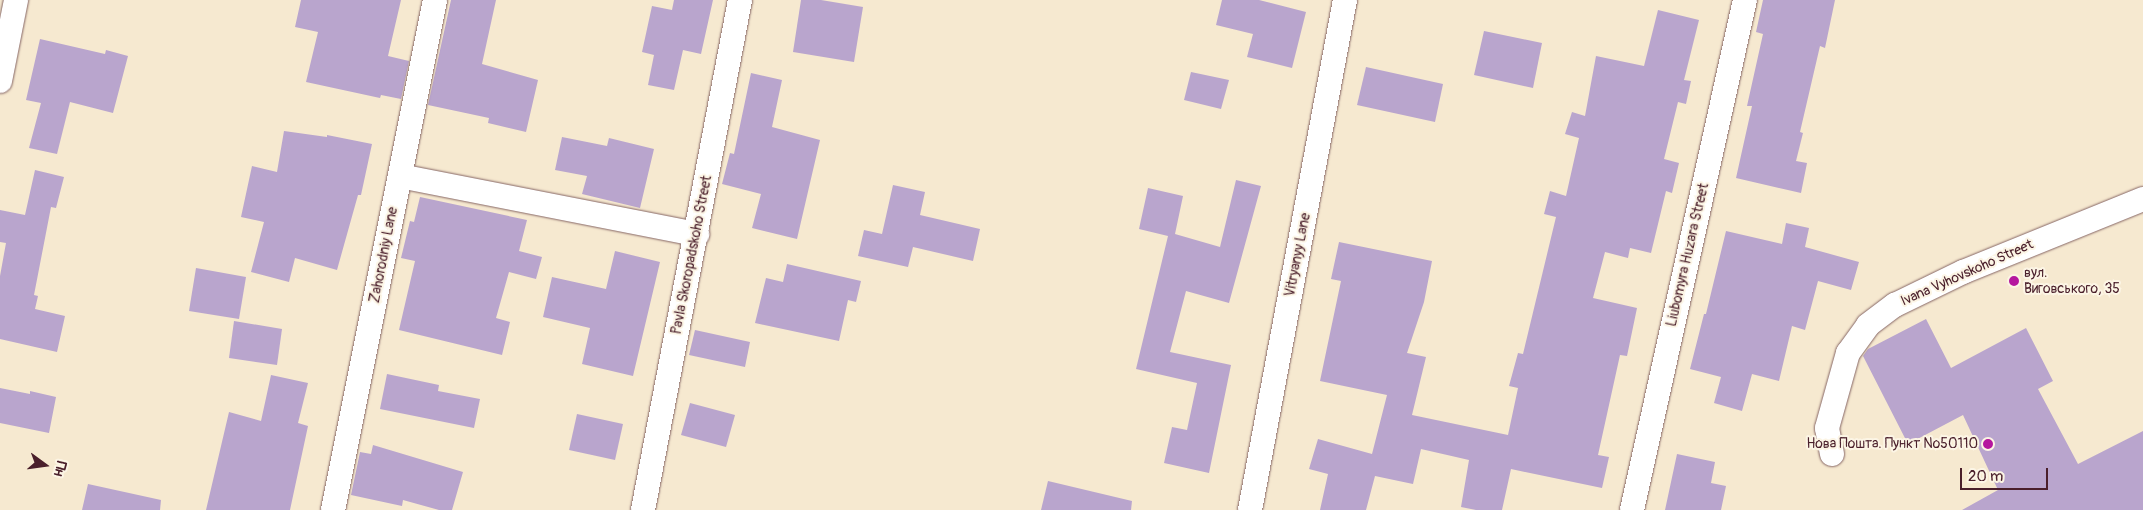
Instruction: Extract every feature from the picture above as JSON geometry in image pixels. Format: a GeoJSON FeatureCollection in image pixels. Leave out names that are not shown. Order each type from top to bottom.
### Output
{"type":"FeatureCollection","features":[{"type":"Feature","properties":{"kind":"street"},"geometry":{"type":"LineString","coordinates":[[0,81],[16,0]]}},
{"type":"Feature","properties":{"kind":"street","name":"Zahorodniy Lane"},"geometry":{"type":"LineString","coordinates":[[333,510],[435,0]]}},
{"type":"Feature","properties":{"kind":"street","name":"Pavla Skoropadskoho Street"},"geometry":{"type":"LineString","coordinates":[[643,510],[740,0]]}},
{"type":"Feature","properties":{"kind":"street","name":"Vitryanyy Lane"},"geometry":{"type":"LineString","coordinates":[[1250,510],[1345,0]]}},
{"type":"Feature","properties":{"kind":"street","name":"Liubomyra Huzara Street"},"geometry":{"type":"LineString","coordinates":[[1632,510],[1745,0]]}},
{"type":"Feature","properties":{"kind":"street"},"geometry":{"type":"LineString","coordinates":[[400,176],[697,234]]}},
{"type":"Feature","properties":{"kind":"street","name":"Ivana Vyhovskoho Street"},"geometry":{"type":"LineString","coordinates":[[1832,454],[1827,428],[1848,353],[1868,325],[1895,306],[1963,272],[2143,198]]}},
{"type":"Feature","properties":{"kind":"building"},"geometry":{"type":"Polygon","coordinates":[[[301,0],[401,0],[388,56],[409,61],[401,99],[381,95],[380,98],[306,82],[318,32],[295,27],[301,0]]]}},
{"type":"Feature","properties":{"kind":"building"},"geometry":{"type":"Polygon","coordinates":[[[451,0],[496,0],[482,64],[538,80],[526,132],[488,123],[489,118],[428,105],[451,0]]]}},
{"type":"Feature","properties":{"kind":"building"},"geometry":{"type":"Polygon","coordinates":[[[674,0],[713,0],[701,54],[683,50],[674,90],[648,85],[654,55],[642,52],[652,6],[672,10],[674,0]]]}},
{"type":"Feature","properties":{"kind":"building"},"geometry":{"type":"Polygon","coordinates":[[[801,0],[821,0],[863,7],[854,62],[793,52],[801,0]]]}},
{"type":"Feature","properties":{"kind":"building"},"geometry":{"type":"Polygon","coordinates":[[[1222,0],[1259,0],[1306,12],[1292,68],[1247,57],[1253,34],[1216,25],[1222,0]]]}},
{"type":"Feature","properties":{"kind":"building"},"geometry":{"type":"Polygon","coordinates":[[[1763,0],[1835,0],[1825,48],[1820,46],[1800,132],[1803,133],[1796,161],[1807,163],[1801,193],[1736,178],[1752,106],[1747,106],[1763,34],[1756,32],[1763,0]]]}},
{"type":"Feature","properties":{"kind":"building"},"geometry":{"type":"Polygon","coordinates":[[[1658,10],[1699,20],[1684,80],[1691,81],[1686,104],[1678,102],[1664,159],[1679,163],[1672,193],[1666,191],[1651,253],[1630,248],[1628,258],[1605,252],[1593,298],[1637,308],[1627,356],[1620,355],[1598,455],[1609,457],[1602,488],[1511,469],[1502,510],[1476,510],[1461,507],[1469,460],[1421,449],[1413,484],[1375,476],[1366,510],[1320,510],[1328,474],[1309,469],[1318,439],[1372,454],[1387,395],[1320,381],[1341,281],[1331,279],[1339,242],[1432,261],[1424,302],[1407,353],[1426,357],[1412,415],[1508,435],[1518,388],[1509,386],[1518,353],[1523,354],[1556,217],[1544,214],[1550,191],[1566,196],[1579,138],[1565,134],[1572,112],[1585,116],[1596,56],[1644,66],[1658,10]]]}},
{"type":"Feature","properties":{"kind":"building"},"geometry":{"type":"Polygon","coordinates":[[[1484,31],[1542,43],[1533,88],[1474,75],[1484,31]]]}},
{"type":"Feature","properties":{"kind":"building"},"geometry":{"type":"Polygon","coordinates":[[[40,39],[105,54],[106,50],[128,56],[113,113],[70,102],[57,154],[29,148],[41,103],[26,100],[40,39]]]}},
{"type":"Feature","properties":{"kind":"building"},"geometry":{"type":"Polygon","coordinates":[[[1366,67],[1443,84],[1435,122],[1357,105],[1366,67]]]}},
{"type":"Feature","properties":{"kind":"building"},"geometry":{"type":"Polygon","coordinates":[[[1191,72],[1229,80],[1221,109],[1184,100],[1191,72]]]}},
{"type":"Feature","properties":{"kind":"building"},"geometry":{"type":"Polygon","coordinates":[[[751,73],[782,80],[772,127],[820,140],[797,239],[752,228],[761,194],[722,184],[730,153],[734,154],[751,73]]]}},
{"type":"Feature","properties":{"kind":"building"},"geometry":{"type":"Polygon","coordinates":[[[284,131],[327,137],[327,135],[372,144],[361,195],[358,195],[337,270],[295,258],[289,282],[251,272],[264,222],[241,217],[252,166],[277,172],[284,131]]]}},
{"type":"Feature","properties":{"kind":"building"},"geometry":{"type":"Polygon","coordinates":[[[562,137],[607,146],[609,138],[654,149],[640,208],[582,194],[587,176],[555,170],[562,137]]]}},
{"type":"Feature","properties":{"kind":"building"},"geometry":{"type":"Polygon","coordinates":[[[35,170],[64,177],[56,208],[51,207],[34,295],[38,296],[35,309],[65,316],[57,352],[0,339],[0,276],[6,243],[0,242],[0,210],[25,215],[35,170]]]}},
{"type":"Feature","properties":{"kind":"building"},"geometry":{"type":"Polygon","coordinates":[[[1236,180],[1261,186],[1229,303],[1186,291],[1170,352],[1231,365],[1209,473],[1164,463],[1172,427],[1187,430],[1197,383],[1136,369],[1168,236],[1139,229],[1148,188],[1183,196],[1175,234],[1220,247],[1236,180]]]}},
{"type":"Feature","properties":{"kind":"building"},"geometry":{"type":"Polygon","coordinates":[[[893,185],[925,192],[920,215],[980,229],[973,261],[913,247],[908,267],[858,256],[864,230],[882,234],[893,185]]]}},
{"type":"Feature","properties":{"kind":"building"},"geometry":{"type":"Polygon","coordinates":[[[420,197],[527,220],[519,251],[542,257],[536,279],[509,272],[496,318],[510,322],[502,355],[399,330],[415,261],[401,258],[410,221],[414,222],[420,197]]]}},
{"type":"Feature","properties":{"kind":"building"},"geometry":{"type":"Polygon","coordinates":[[[1786,223],[1809,228],[1805,247],[1859,262],[1851,290],[1818,281],[1805,330],[1792,326],[1779,381],[1752,374],[1742,411],[1714,403],[1721,377],[1690,369],[1704,314],[1706,314],[1726,231],[1782,244],[1786,223]]]}},
{"type":"Feature","properties":{"kind":"building"},"geometry":{"type":"Polygon","coordinates":[[[615,251],[660,262],[633,376],[582,364],[590,328],[543,317],[552,277],[606,289],[615,251]]]}},
{"type":"Feature","properties":{"kind":"building"},"geometry":{"type":"Polygon","coordinates":[[[787,264],[861,281],[856,302],[848,300],[839,341],[755,323],[766,278],[783,282],[787,264]]]}},
{"type":"Feature","properties":{"kind":"building"},"geometry":{"type":"Polygon","coordinates":[[[196,268],[246,277],[239,319],[189,311],[196,268]]]}},
{"type":"Feature","properties":{"kind":"building"},"geometry":{"type":"Polygon","coordinates":[[[1926,319],[1951,368],[2026,328],[2053,381],[2038,389],[2078,464],[2143,431],[2143,510],[1962,510],[1998,490],[1963,415],[1908,444],[1863,356],[1868,349],[1926,319]]]}},
{"type":"Feature","properties":{"kind":"building"},"geometry":{"type":"Polygon","coordinates":[[[234,321],[282,329],[277,365],[229,358],[234,321]]]}},
{"type":"Feature","properties":{"kind":"building"},"geometry":{"type":"Polygon","coordinates":[[[695,330],[750,342],[745,367],[689,355],[695,330]]]}},
{"type":"Feature","properties":{"kind":"building"},"geometry":{"type":"Polygon","coordinates":[[[387,374],[439,385],[438,391],[480,399],[474,428],[380,409],[387,374]]]}},
{"type":"Feature","properties":{"kind":"building"},"geometry":{"type":"Polygon","coordinates":[[[271,375],[308,383],[298,423],[308,426],[290,510],[206,510],[229,412],[261,421],[271,375]]]}},
{"type":"Feature","properties":{"kind":"building"},"geometry":{"type":"Polygon","coordinates":[[[0,388],[30,394],[30,391],[56,397],[49,433],[0,423],[0,388]]]}},
{"type":"Feature","properties":{"kind":"building"},"geometry":{"type":"Polygon","coordinates":[[[690,403],[735,415],[726,447],[681,435],[690,403]]]}},
{"type":"Feature","properties":{"kind":"building"},"geometry":{"type":"Polygon","coordinates":[[[577,414],[623,424],[615,460],[569,450],[577,414]]]}},
{"type":"Feature","properties":{"kind":"building"},"geometry":{"type":"Polygon","coordinates":[[[373,445],[463,472],[452,510],[439,510],[403,500],[402,506],[351,495],[360,452],[371,454],[373,445]]]}},
{"type":"Feature","properties":{"kind":"building"},"geometry":{"type":"Polygon","coordinates":[[[1677,454],[1715,462],[1711,483],[1726,486],[1721,510],[1665,510],[1677,454]]]}},
{"type":"Feature","properties":{"kind":"building"},"geometry":{"type":"Polygon","coordinates":[[[1048,481],[1132,501],[1131,510],[1041,510],[1048,481]]]}},
{"type":"Feature","properties":{"kind":"building"},"geometry":{"type":"Polygon","coordinates":[[[88,484],[161,500],[160,510],[82,510],[88,484]]]}},
{"type":"Feature","properties":{"kind":"place","name":"вул. Виговського, 35"},"geometry":{"type":"Point","coordinates":[2014,281]}},
{"type":"Feature","properties":{"kind":"place","name":"Нова Пошта. Пункт №50110"},"geometry":{"type":"Point","coordinates":[1988,444]}}]}
